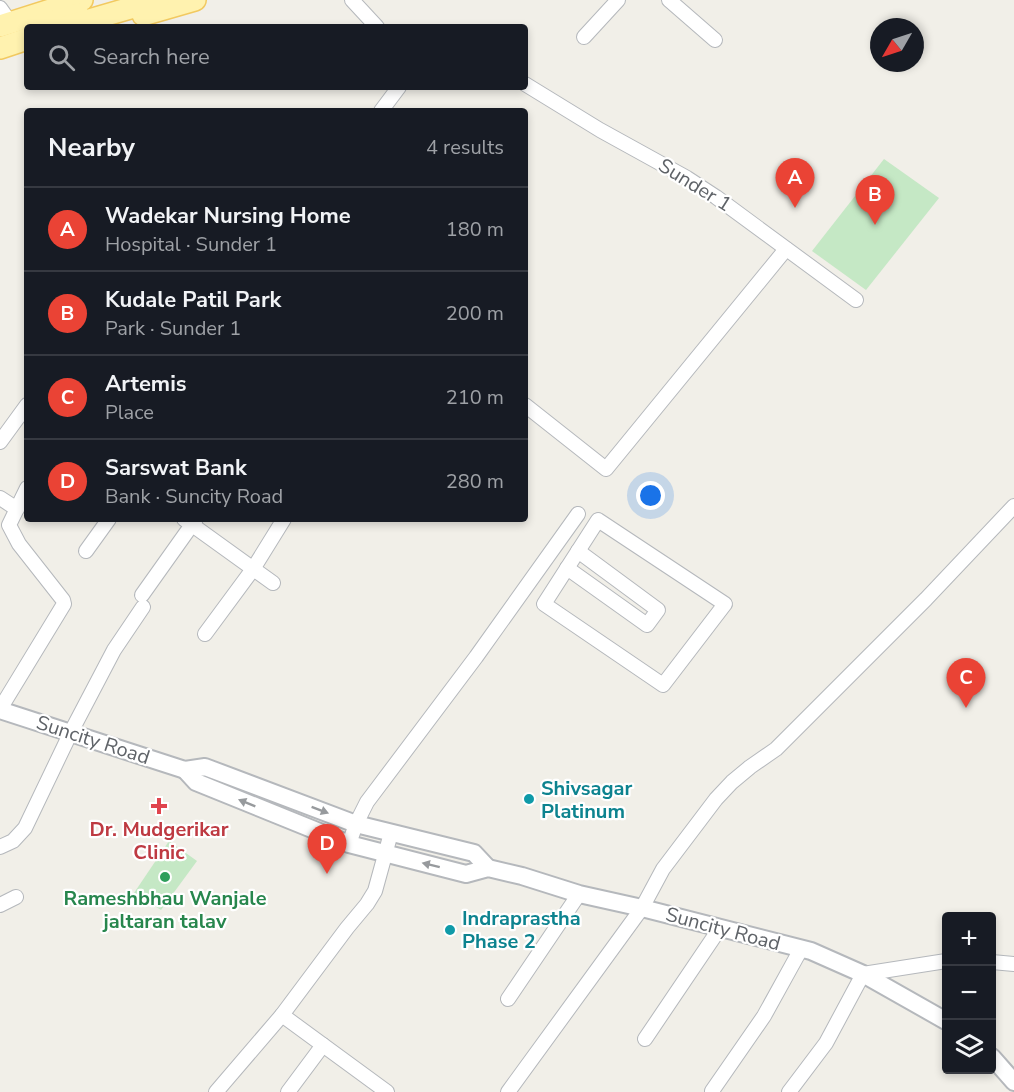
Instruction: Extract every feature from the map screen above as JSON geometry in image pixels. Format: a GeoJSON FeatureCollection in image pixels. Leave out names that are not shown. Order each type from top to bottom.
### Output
{"type":"FeatureCollection","features":[{"type":"Feature","properties":{"kind":"main road"},"geometry":{"type":"LineString","coordinates":[[46,24],[126,0]]}},
{"type":"Feature","properties":{"kind":"main road"},"geometry":{"type":"LineString","coordinates":[[75,24],[158,0]]}},
{"type":"Feature","properties":{"kind":"main road"},"geometry":{"type":"LineString","coordinates":[[116,24],[195,0]]}},
{"type":"Feature","properties":{"kind":"main road"},"geometry":{"type":"LineString","coordinates":[[7,25],[69,2]]}},
{"type":"Feature","properties":{"kind":"main road"},"geometry":{"type":"LineString","coordinates":[[0,48],[24,40]]}},
{"type":"Feature","properties":{"kind":"main road"},"geometry":{"type":"LineString","coordinates":[[0,59],[24,52]]}},
{"type":"Feature","properties":{"kind":"street"},"geometry":{"type":"LineString","coordinates":[[352,0],[374,24]]}},
{"type":"Feature","properties":{"kind":"street"},"geometry":{"type":"LineString","coordinates":[[584,37],[618,0]]}},
{"type":"Feature","properties":{"kind":"street"},"geometry":{"type":"LineString","coordinates":[[669,0],[715,40]]}},
{"type":"Feature","properties":{"kind":"street","name":"Sunder 1"},"geometry":{"type":"LineString","coordinates":[[528,86],[600,130],[697,184],[856,300]]}},
{"type":"Feature","properties":{"kind":"street"},"geometry":{"type":"LineString","coordinates":[[383,108],[397,90]]}},
{"type":"Feature","properties":{"kind":"street"},"geometry":{"type":"LineString","coordinates":[[528,407],[606,469],[786,249]]}},
{"type":"Feature","properties":{"kind":"street"},"geometry":{"type":"LineString","coordinates":[[0,442],[24,409]]}},
{"type":"Feature","properties":{"kind":"street"},"geometry":{"type":"LineString","coordinates":[[0,710],[64,604],[19,544],[9,525],[24,495]]}},
{"type":"Feature","properties":{"kind":"street"},"geometry":{"type":"LineString","coordinates":[[0,498],[17,509]]}},
{"type":"Feature","properties":{"kind":"street"},"geometry":{"type":"LineString","coordinates":[[508,1092],[642,908],[663,869],[716,799],[732,781],[776,749],[926,599],[1014,506]]}},
{"type":"Feature","properties":{"kind":"street"},"geometry":{"type":"LineString","coordinates":[[349,844],[367,802],[578,514]]}},
{"type":"Feature","properties":{"kind":"street"},"geometry":{"type":"LineString","coordinates":[[598,520],[725,604],[663,685],[544,604],[572,560],[598,520]]}},
{"type":"Feature","properties":{"kind":"street"},"geometry":{"type":"LineString","coordinates":[[86,551],[107,522]]}},
{"type":"Feature","properties":{"kind":"street"},"geometry":{"type":"LineString","coordinates":[[0,847],[13,842],[25,828],[114,650],[189,522]]}},
{"type":"Feature","properties":{"kind":"street"},"geometry":{"type":"LineString","coordinates":[[191,522],[273,583]]}},
{"type":"Feature","properties":{"kind":"street"},"geometry":{"type":"LineString","coordinates":[[205,634],[253,569],[282,522]]}},
{"type":"Feature","properties":{"kind":"street"},"geometry":{"type":"LineString","coordinates":[[555,547],[647,625],[658,610],[572,560]]}},
{"type":"Feature","properties":{"kind":"street","name":"Suncity Road"},"geometry":{"type":"LineString","coordinates":[[0,710],[185,770],[205,767],[356,824],[474,853],[488,868]]}},
{"type":"Feature","properties":{"kind":"street","name":"Suncity Road"},"geometry":{"type":"LineString","coordinates":[[185,770],[196,782],[349,844],[466,874],[488,868],[579,894],[801,949],[863,974],[944,1020]]}},
{"type":"Feature","properties":{"kind":"street"},"geometry":{"type":"LineString","coordinates":[[216,1092],[282,1015],[347,928],[368,904],[375,891],[392,833]]}},
{"type":"Feature","properties":{"kind":"street"},"geometry":{"type":"LineString","coordinates":[[508,999],[579,894]]}},
{"type":"Feature","properties":{"kind":"street"},"geometry":{"type":"LineString","coordinates":[[0,905],[15,897]]}},
{"type":"Feature","properties":{"kind":"street"},"geometry":{"type":"LineString","coordinates":[[645,1039],[720,928]]}},
{"type":"Feature","properties":{"kind":"street"},"geometry":{"type":"LineString","coordinates":[[712,1091],[764,1016],[801,949]]}},
{"type":"Feature","properties":{"kind":"street"},"geometry":{"type":"LineString","coordinates":[[789,1092],[826,1043],[863,974],[942,962]]}},
{"type":"Feature","properties":{"kind":"street"},"geometry":{"type":"LineString","coordinates":[[996,962],[1014,964]]}},
{"type":"Feature","properties":{"kind":"street"},"geometry":{"type":"LineString","coordinates":[[282,1015],[387,1092]]}},
{"type":"Feature","properties":{"kind":"street"},"geometry":{"type":"LineString","coordinates":[[288,1092],[323,1045]]}},
{"type":"Feature","properties":{"kind":"street"},"geometry":{"type":"LineString","coordinates":[[996,1061],[1014,1081]]}},
{"type":"Feature","properties":{"kind":"green space"},"geometry":{"type":"Polygon","coordinates":[[[884,159],[939,198],[866,290],[812,251],[884,159]]]}},
{"type":"Feature","properties":{"kind":"green space","name":"Rameshbhau Wanjale jaltaran talav"},"geometry":{"type":"Polygon","coordinates":[[[169,841],[197,861],[161,910],[134,893],[169,841]]]}},
{"type":"Feature","properties":{"kind":"place","name":"Wadekar Nursing Home"},"geometry":{"type":"Point","coordinates":[795,208]}},
{"type":"Feature","properties":{"kind":"place","name":"Kudale Patil Park"},"geometry":{"type":"Point","coordinates":[875,225]}},
{"type":"Feature","properties":{"kind":"place","name":"Artemis"},"geometry":{"type":"Point","coordinates":[966,708]}},
{"type":"Feature","properties":{"kind":"place","name":"Shivsagar Platinum"},"geometry":{"type":"Point","coordinates":[529,799]}},
{"type":"Feature","properties":{"kind":"place","name":"Dr. Mudgerikar Clinic"},"geometry":{"type":"Point","coordinates":[159,806]}},
{"type":"Feature","properties":{"kind":"place","name":"Sarswat Bank"},"geometry":{"type":"Point","coordinates":[327,874]}},
{"type":"Feature","properties":{"kind":"place","name":"Rameshbhau Wanjale jaltaran talav"},"geometry":{"type":"Point","coordinates":[165,877]}},
{"type":"Feature","properties":{"kind":"place","name":"Indraprastha Phase 2"},"geometry":{"type":"Point","coordinates":[450,930]}}]}
